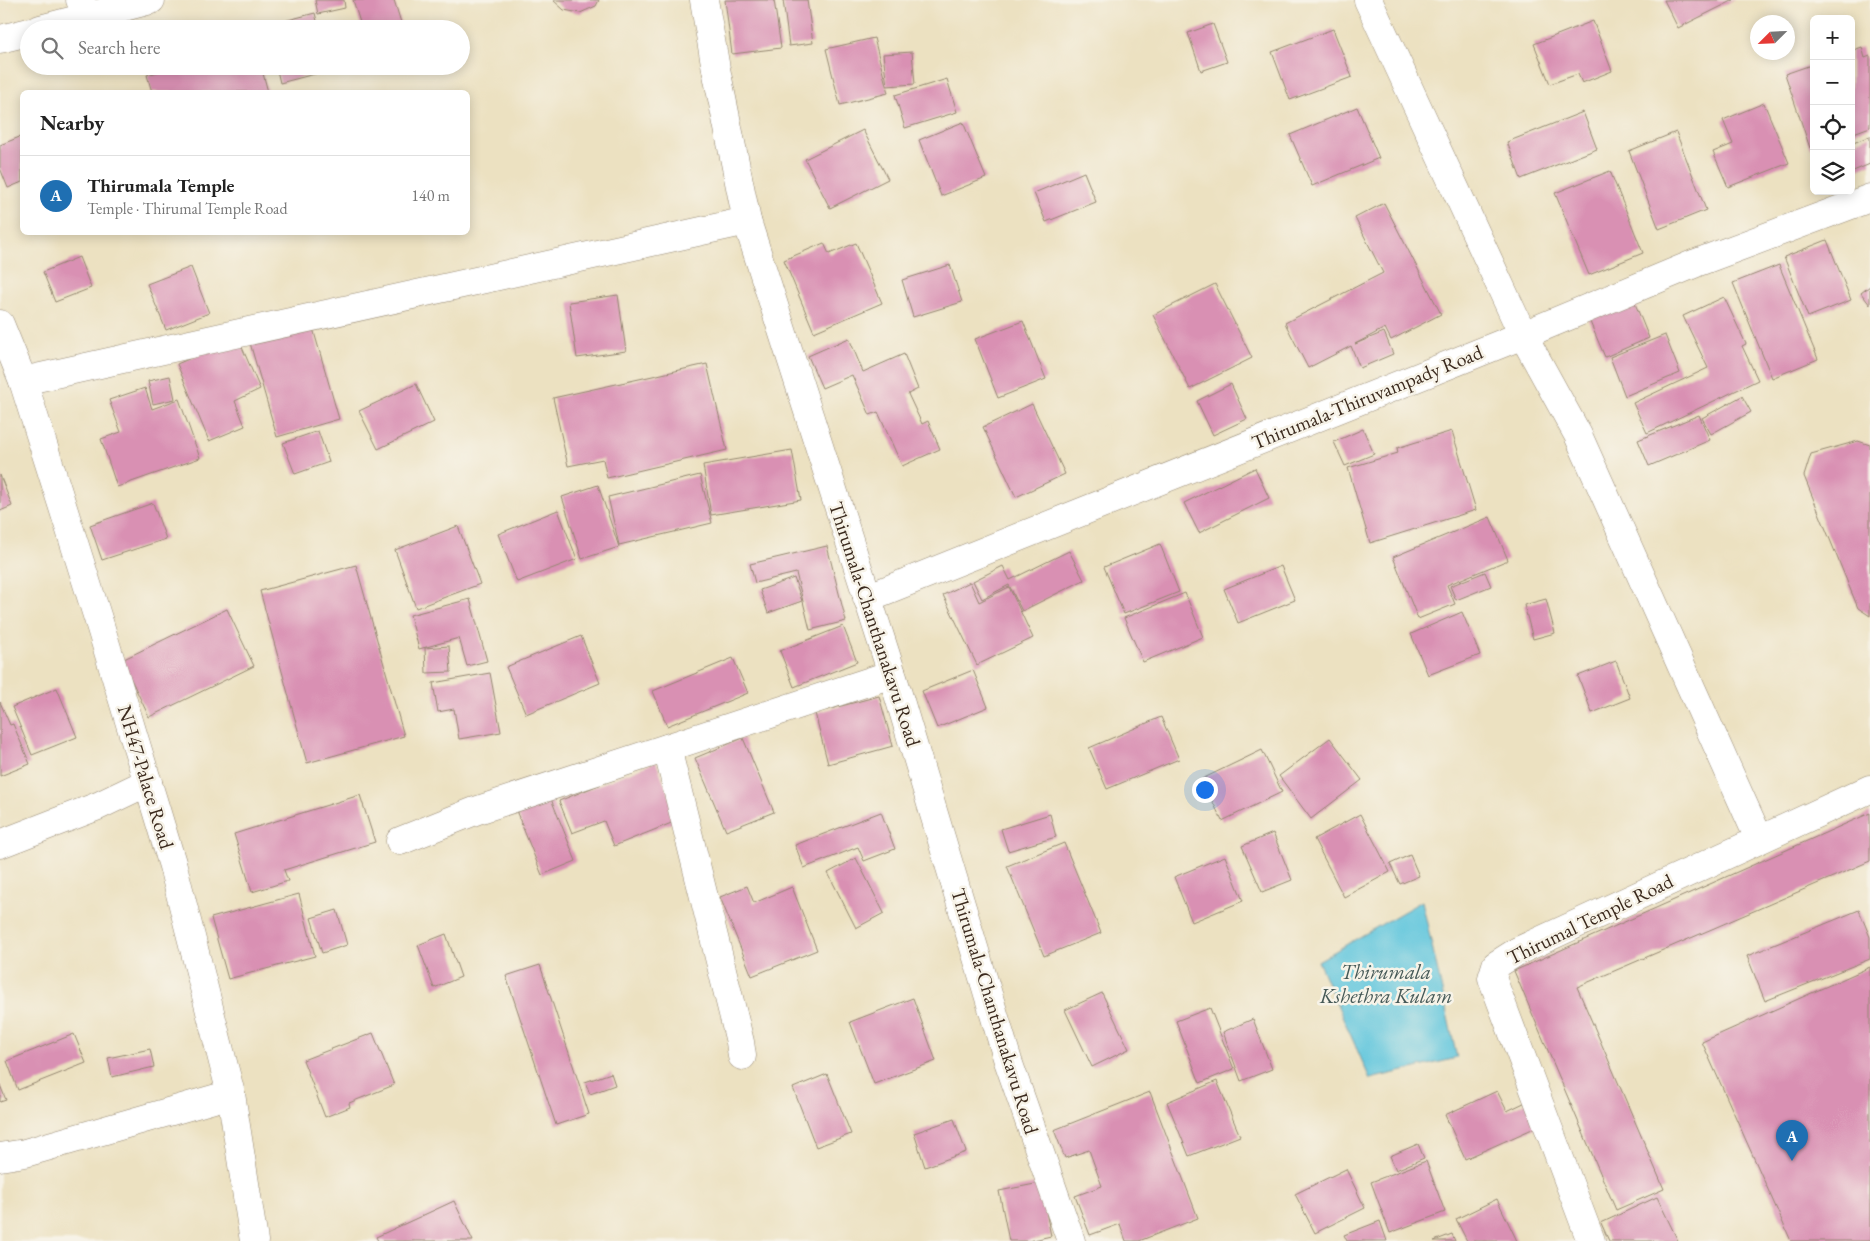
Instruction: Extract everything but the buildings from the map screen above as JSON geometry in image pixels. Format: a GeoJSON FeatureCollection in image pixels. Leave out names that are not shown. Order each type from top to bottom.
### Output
{"type":"FeatureCollection","features":[{"type":"Feature","properties":{"kind":"street"},"geometry":{"type":"LineString","coordinates":[[59,20],[84,8],[151,0]]}},
{"type":"Feature","properties":{"kind":"street","name":"Thirumala-Chanthanakavu Road"},"geometry":{"type":"LineString","coordinates":[[704,0],[747,221],[892,674],[1008,1061],[1071,1241]]}},
{"type":"Feature","properties":{"kind":"street"},"geometry":{"type":"LineString","coordinates":[[1368,0],[1523,335],[1578,435],[1759,839]]}},
{"type":"Feature","properties":{"kind":"street"},"geometry":{"type":"LineString","coordinates":[[0,39],[20,34]]}},
{"type":"Feature","properties":{"kind":"street","name":"Thirumala-Thiruvampady Road"},"geometry":{"type":"LineString","coordinates":[[867,598],[1523,335],[1696,263],[1869,201]]}},
{"type":"Feature","properties":{"kind":"street"},"geometry":{"type":"LineString","coordinates":[[22,381],[747,221]]}},
{"type":"Feature","properties":{"kind":"street","name":"NH47-Palace Road"},"geometry":{"type":"LineString","coordinates":[[0,324],[22,381],[173,866],[231,1094],[254,1241]]}},
{"type":"Feature","properties":{"kind":"street"},"geometry":{"type":"LineString","coordinates":[[400,841],[475,811],[892,674]]}},
{"type":"Feature","properties":{"kind":"street"},"geometry":{"type":"LineString","coordinates":[[667,748],[742,1056]]}},
{"type":"Feature","properties":{"kind":"street"},"geometry":{"type":"LineString","coordinates":[[0,844],[98,806],[148,782]]}},
{"type":"Feature","properties":{"kind":"street","name":"Thirumal Temple Road"},"geometry":{"type":"LineString","coordinates":[[1591,1241],[1492,978],[1496,965],[1518,951],[1870,789]]}},
{"type":"Feature","properties":{"kind":"street"},"geometry":{"type":"LineString","coordinates":[[0,1157],[25,1153],[231,1094]]}},
{"type":"Feature","properties":{"kind":"water","name":"Thirumala Kshethra Kulam"},"geometry":{"type":"Polygon","coordinates":[[[1422,901],[1457,1058],[1370,1079],[1318,961],[1422,901]]]}},
{"type":"Feature","properties":{"kind":"place","name":"Thirumala Temple"},"geometry":{"type":"Point","coordinates":[1792,1161]}}]}
